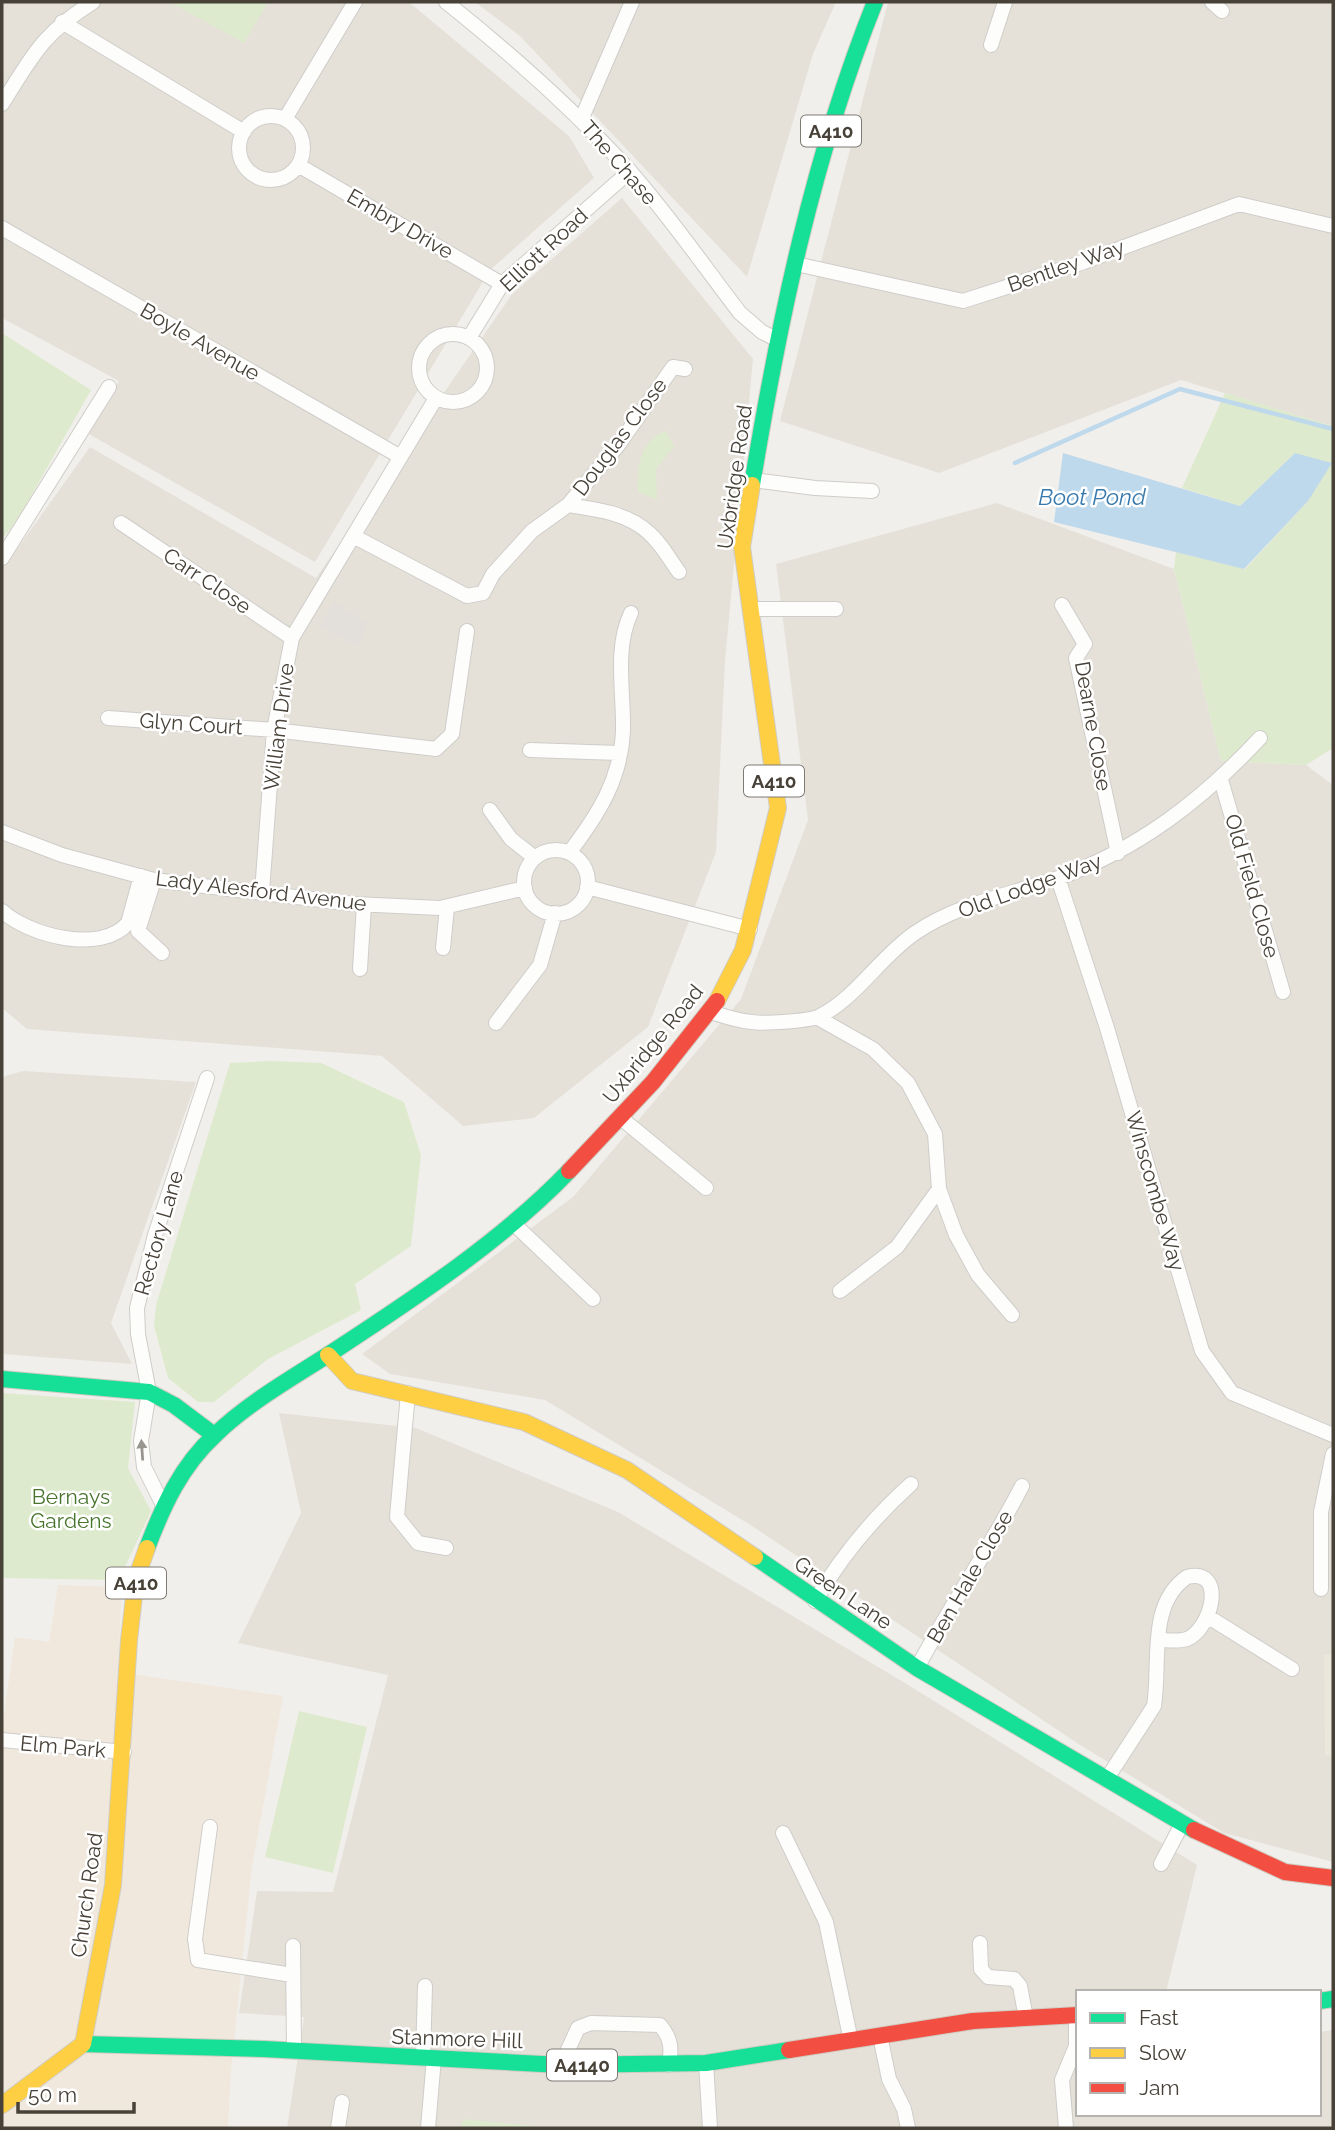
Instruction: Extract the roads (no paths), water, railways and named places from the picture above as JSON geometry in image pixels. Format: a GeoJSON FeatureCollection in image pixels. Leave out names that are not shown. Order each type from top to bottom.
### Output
{"type":"FeatureCollection","features":[{"type":"Feature","properties":{"kind":"main road","name":"Uxbridge Road"},"geometry":{"type":"LineString","coordinates":[[124,1752],[129,1640],[136,1579],[163,1505],[186,1468],[214,1435],[257,1401],[418,1296],[548,1193],[621,1118],[711,1012],[743,950],[778,808],[742,547],[776,339],[844,82],[875,2]]}},
{"type":"Feature","properties":{"kind":"main road","name":"Green Lane"},"geometry":{"type":"LineString","coordinates":[[328,1355],[352,1381],[524,1422],[626,1470],[917,1668],[1182,1824],[1285,1872],[1333,1878]]}},
{"type":"Feature","properties":{"kind":"main road"},"geometry":{"type":"LineString","coordinates":[[2,1379],[149,1391],[214,1435]]}},
{"type":"Feature","properties":{"kind":"main road","name":"Church Road"},"geometry":{"type":"LineString","coordinates":[[83,2043],[113,1885],[124,1752]]}},
{"type":"Feature","properties":{"kind":"main road","name":"Stanmore Hill"},"geometry":{"type":"LineString","coordinates":[[83,2043],[561,2065],[669,2065],[706,2063],[973,2021],[1076,2015]]}},
{"type":"Feature","properties":{"kind":"main road"},"geometry":{"type":"LineString","coordinates":[[2,2105],[83,2043]]}},
{"type":"Feature","properties":{"kind":"street"},"geometry":{"type":"LineString","coordinates":[[2,104],[40,43],[62,22],[93,2]]}},
{"type":"Feature","properties":{"kind":"street"},"geometry":{"type":"LineString","coordinates":[[285,119],[355,2]]}},
{"type":"Feature","properties":{"kind":"street","name":"The Chase"},"geometry":{"type":"LineString","coordinates":[[446,2],[506,50],[581,120],[630,171],[740,313],[762,332],[776,339]]}},
{"type":"Feature","properties":{"kind":"street"},"geometry":{"type":"LineString","coordinates":[[581,120],[632,2]]}},
{"type":"Feature","properties":{"kind":"street"},"geometry":{"type":"LineString","coordinates":[[991,45],[1005,2]]}},
{"type":"Feature","properties":{"kind":"street"},"geometry":{"type":"LineString","coordinates":[[62,22],[244,132]]}},
{"type":"Feature","properties":{"kind":"street"},"geometry":{"type":"LineString","coordinates":[[261,118],[285,119],[301,137],[303,148],[299,165],[281,178],[257,177],[242,161],[240,150],[244,132],[261,118]]}},
{"type":"Feature","properties":{"kind":"street","name":"Embry Drive"},"geometry":{"type":"LineString","coordinates":[[299,165],[502,284]]}},
{"type":"Feature","properties":{"kind":"street","name":"Elliott Road"},"geometry":{"type":"LineString","coordinates":[[469,338],[502,284],[630,171]]}},
{"type":"Feature","properties":{"kind":"street","name":"Bentley Way"},"geometry":{"type":"LineString","coordinates":[[796,264],[963,301],[1084,262],[1240,204],[1333,226]]}},
{"type":"Feature","properties":{"kind":"street","name":"Boyle Avenue"},"geometry":{"type":"LineString","coordinates":[[2,228],[399,456]]}},
{"type":"Feature","properties":{"kind":"street"},"geometry":{"type":"LineString","coordinates":[[454,334],[469,338],[485,355],[487,367],[484,383],[467,399],[456,402],[436,398],[421,380],[419,368],[424,351],[442,336],[454,334]]}},
{"type":"Feature","properties":{"kind":"street","name":"Douglas Close"},"geometry":{"type":"LineString","coordinates":[[355,537],[467,596],[483,593],[493,574],[532,531],[568,505],[619,444],[673,367],[685,369]]}},
{"type":"Feature","properties":{"kind":"street"},"geometry":{"type":"LineString","coordinates":[[2,558],[108,387]]}},
{"type":"Feature","properties":{"kind":"street"},"geometry":{"type":"LineString","coordinates":[[355,537],[399,456],[436,398]]}},
{"type":"Feature","properties":{"kind":"street"},"geometry":{"type":"LineString","coordinates":[[752,480],[815,488],[872,491]]}},
{"type":"Feature","properties":{"kind":"street"},"geometry":{"type":"LineString","coordinates":[[568,505],[598,509],[638,526],[649,533],[679,572]]}},
{"type":"Feature","properties":{"kind":"street","name":"Carr Close"},"geometry":{"type":"LineString","coordinates":[[121,523],[292,638]]}},
{"type":"Feature","properties":{"kind":"street","name":"William Drive"},"geometry":{"type":"LineString","coordinates":[[262,892],[274,730],[292,638],[355,537]]}},
{"type":"Feature","properties":{"kind":"street","name":"Dearne Close"},"geometry":{"type":"LineString","coordinates":[[1062,606],[1084,644],[1076,658],[1118,852]]}},
{"type":"Feature","properties":{"kind":"street"},"geometry":{"type":"LineString","coordinates":[[751,609],[836,609]]}},
{"type":"Feature","properties":{"kind":"street"},"geometry":{"type":"LineString","coordinates":[[569,853],[600,811],[616,772],[623,733],[622,631],[631,613]]}},
{"type":"Feature","properties":{"kind":"street","name":"Glyn Court"},"geometry":{"type":"LineString","coordinates":[[108,718],[274,730],[436,749],[452,734],[467,631]]}},
{"type":"Feature","properties":{"kind":"street","name":"Old Lodge Way"},"geometry":{"type":"LineString","coordinates":[[818,1018],[866,979],[915,933],[971,904],[1058,878],[1152,834],[1221,780],[1260,738]]}},
{"type":"Feature","properties":{"kind":"street"},"geometry":{"type":"LineString","coordinates":[[530,750],[620,753]]}},
{"type":"Feature","properties":{"kind":"street","name":"Old Field Close"},"geometry":{"type":"LineString","coordinates":[[1221,780],[1283,992]]}},
{"type":"Feature","properties":{"kind":"street"},"geometry":{"type":"LineString","coordinates":[[490,810],[511,839],[535,858]]}},
{"type":"Feature","properties":{"kind":"street","name":"Lady Alesford Avenue"},"geometry":{"type":"LineString","coordinates":[[2,832],[62,855],[147,878],[364,905],[447,907],[525,888]]}},
{"type":"Feature","properties":{"kind":"street"},"geometry":{"type":"LineString","coordinates":[[554,850],[569,853],[583,864],[587,887],[577,906],[555,914],[537,908],[525,888],[528,867],[535,858],[554,850]]}},
{"type":"Feature","properties":{"kind":"street"},"geometry":{"type":"LineString","coordinates":[[2,911],[18,925],[60,938],[89,939],[111,935],[128,923],[147,878]]}},
{"type":"Feature","properties":{"kind":"street"},"geometry":{"type":"LineString","coordinates":[[147,878],[138,931],[162,953]]}},
{"type":"Feature","properties":{"kind":"street","name":"Winscombe Way"},"geometry":{"type":"LineString","coordinates":[[1058,878],[1107,1028],[1202,1351],[1232,1393],[1333,1435]]}},
{"type":"Feature","properties":{"kind":"street"},"geometry":{"type":"LineString","coordinates":[[587,887],[750,929]]}},
{"type":"Feature","properties":{"kind":"street"},"geometry":{"type":"LineString","coordinates":[[360,969],[364,905]]}},
{"type":"Feature","properties":{"kind":"street"},"geometry":{"type":"LineString","coordinates":[[443,948],[447,907]]}},
{"type":"Feature","properties":{"kind":"street"},"geometry":{"type":"LineString","coordinates":[[496,1023],[540,965],[555,914]]}},
{"type":"Feature","properties":{"kind":"street"},"geometry":{"type":"LineString","coordinates":[[711,1012],[753,1023],[818,1018],[873,1049],[908,1083],[934,1134],[939,1189],[956,1235],[978,1275],[1012,1315]]}},
{"type":"Feature","properties":{"kind":"street","name":"Rectory Lane"},"geometry":{"type":"LineString","coordinates":[[149,1391],[138,1334],[137,1308],[155,1236],[207,1078]]}},
{"type":"Feature","properties":{"kind":"street"},"geometry":{"type":"LineString","coordinates":[[621,1118],[706,1188]]}},
{"type":"Feature","properties":{"kind":"street"},"geometry":{"type":"LineString","coordinates":[[840,1291],[897,1247],[939,1189]]}},
{"type":"Feature","properties":{"kind":"street"},"geometry":{"type":"LineString","coordinates":[[513,1223],[593,1299]]}},
{"type":"Feature","properties":{"kind":"street"},"geometry":{"type":"LineString","coordinates":[[149,1391],[141,1441],[144,1467],[163,1505]]}},
{"type":"Feature","properties":{"kind":"street"},"geometry":{"type":"LineString","coordinates":[[408,1393],[397,1517],[418,1543],[446,1548]]}},
{"type":"Feature","properties":{"kind":"street"},"geometry":{"type":"LineString","coordinates":[[1321,1589],[1321,1512],[1333,1454]]}},
{"type":"Feature","properties":{"kind":"street"},"geometry":{"type":"LineString","coordinates":[[815,1601],[838,1560],[869,1522],[911,1483]]}},
{"type":"Feature","properties":{"kind":"street","name":"Ben Hale Close"},"geometry":{"type":"LineString","coordinates":[[917,1668],[954,1600],[996,1537],[1022,1486]]}},
{"type":"Feature","properties":{"kind":"street"},"geometry":{"type":"LineString","coordinates":[[1106,1780],[1154,1706],[1158,1640],[1161,1616],[1167,1600],[1187,1577],[1200,1576],[1209,1584],[1212,1601],[1207,1616],[1195,1634],[1187,1639],[1158,1640]]}},
{"type":"Feature","properties":{"kind":"street"},"geometry":{"type":"LineString","coordinates":[[1207,1616],[1292,1669]]}},
{"type":"Feature","properties":{"kind":"street","name":"Elm Park"},"geometry":{"type":"LineString","coordinates":[[2,1740],[124,1752]]}},
{"type":"Feature","properties":{"kind":"street"},"geometry":{"type":"LineString","coordinates":[[1161,1864],[1182,1824]]}},
{"type":"Feature","properties":{"kind":"street"},"geometry":{"type":"LineString","coordinates":[[210,1828],[195,1939],[198,1961],[292,1976]]}},
{"type":"Feature","properties":{"kind":"street"},"geometry":{"type":"LineString","coordinates":[[783,1833],[826,1922],[851,2041]]}},
{"type":"Feature","properties":{"kind":"street"},"geometry":{"type":"LineString","coordinates":[[980,1943],[981,1969],[988,1977],[1014,1979],[1020,1986],[1026,2018]]}},
{"type":"Feature","properties":{"kind":"street"},"geometry":{"type":"LineString","coordinates":[[293,1946],[294,2052]]}},
{"type":"Feature","properties":{"kind":"street"},"geometry":{"type":"LineString","coordinates":[[425,1986],[428,2128]]}},
{"type":"Feature","properties":{"kind":"street"},"geometry":{"type":"LineString","coordinates":[[561,2065],[578,2028],[591,2023],[660,2025],[668,2034],[672,2049],[669,2065]]}},
{"type":"Feature","properties":{"kind":"street"},"geometry":{"type":"LineString","coordinates":[[880,2036],[889,2079],[904,2109],[908,2128]]}},
{"type":"Feature","properties":{"kind":"street"},"geometry":{"type":"LineString","coordinates":[[1066,2128],[1062,2080],[1076,2046]]}},
{"type":"Feature","properties":{"kind":"street"},"geometry":{"type":"LineString","coordinates":[[706,2063],[710,2128]]}},
{"type":"Feature","properties":{"kind":"street"},"geometry":{"type":"LineString","coordinates":[[338,2128],[342,2102]]}},
{"type":"Feature","properties":{"kind":"water","name":"Boot Pond"},"geometry":{"type":"Polygon","coordinates":[[[1063,453],[1240,506],[1295,453],[1332,463],[1308,501],[1244,569],[1054,522],[1063,453]]]}},
{"type":"Feature","properties":{"kind":"waterway"},"geometry":{"type":"LineString","coordinates":[[1015,463],[1180,389],[1333,429]]}},
{"type":"Feature","properties":{"kind":"park label","name":"Bernays Gardens"},"geometry":{"type":"Point","coordinates":[71,1509]}}]}
